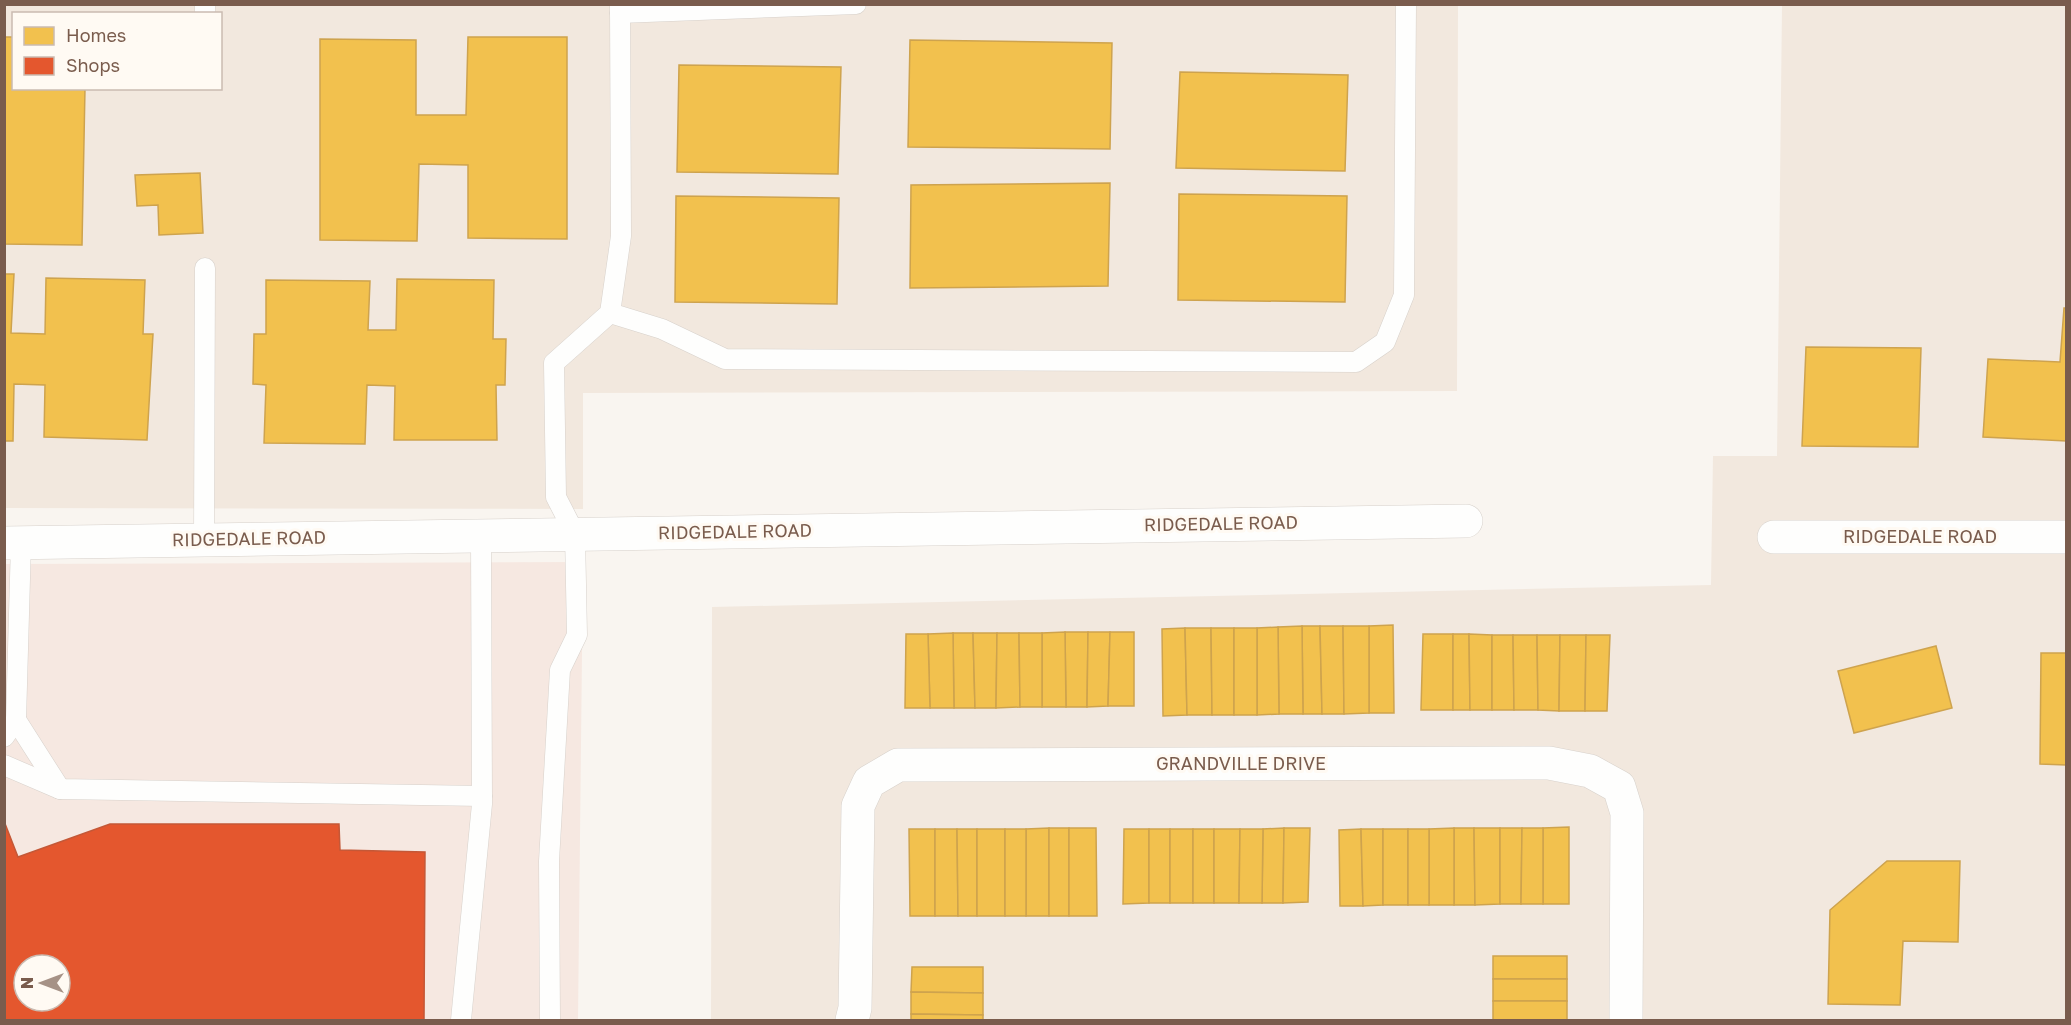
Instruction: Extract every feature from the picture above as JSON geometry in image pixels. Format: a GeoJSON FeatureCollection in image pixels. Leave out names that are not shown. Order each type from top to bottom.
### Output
{"type":"FeatureCollection","features":[{"type":"Feature","properties":{"kind":"street","name":"RIDGEDALE ROAD"},"geometry":{"type":"LineString","coordinates":[[13,543],[1466,521]]}},
{"type":"Feature","properties":{"kind":"street","name":"RIDGEDALE ROAD"},"geometry":{"type":"LineString","coordinates":[[1774,537],[2067,537]]}},
{"type":"Feature","properties":{"kind":"street","name":"GRANDVILLE DRIVE"},"geometry":{"type":"LineString","coordinates":[[852,1020],[855,1008],[858,806],[869,782],[898,765],[1514,764],[1549,764],[1590,771],[1619,787],[1627,813],[1626,1020]]}},
{"type":"Feature","properties":{"kind":"lane"},"geometry":{"type":"LineString","coordinates":[[550,1020],[549,861],[560,670],[577,635],[575,534],[556,497],[554,363],[610,313],[621,236],[620,9],[856,4]]}},
{"type":"Feature","properties":{"kind":"lane"},"geometry":{"type":"LineString","coordinates":[[610,313],[662,329],[724,359],[1356,362],[1385,342],[1404,295],[1406,4]]}},
{"type":"Feature","properties":{"kind":"lane"},"geometry":{"type":"LineString","coordinates":[[204,540],[205,268]]}},
{"type":"Feature","properties":{"kind":"lane"},"geometry":{"type":"LineString","coordinates":[[461,1020],[482,796],[481,536]]}},
{"type":"Feature","properties":{"kind":"lane"},"geometry":{"type":"LineString","coordinates":[[13,543],[16,720],[60,789]]}},
{"type":"Feature","properties":{"kind":"lane"},"geometry":{"type":"LineString","coordinates":[[4,737],[16,720]]}},
{"type":"Feature","properties":{"kind":"lane"},"geometry":{"type":"LineString","coordinates":[[4,765],[60,789],[482,796]]}},
{"type":"Feature","properties":{"kind":"shaded area"},"geometry":{"type":"Polygon","coordinates":[[[5,5],[1458,5],[1457,391],[583,393],[583,509],[5,508],[5,5]]]}},
{"type":"Feature","properties":{"kind":"shaded area"},"geometry":{"type":"Polygon","coordinates":[[[1782,5],[2066,5],[2066,1020],[711,1020],[712,607],[1711,585],[1713,456],[1777,456],[1782,5]]]}},
{"type":"Feature","properties":{"kind":"shaded area"},"geometry":{"type":"Polygon","coordinates":[[[583,562],[578,1020],[5,1020],[4,564],[583,562]]]}},
{"type":"Feature","properties":{"kind":"building: Homes"},"geometry":{"type":"Polygon","coordinates":[[[4,37],[12,37],[12,90],[85,90],[82,245],[4,244],[4,37]]]}},
{"type":"Feature","properties":{"kind":"building: Homes"},"geometry":{"type":"Polygon","coordinates":[[[468,37],[567,37],[567,239],[468,238],[468,165],[419,164],[417,241],[320,240],[320,39],[416,40],[416,115],[466,115],[468,37]]]}},
{"type":"Feature","properties":{"kind":"building: Homes"},"geometry":{"type":"Polygon","coordinates":[[[910,40],[1112,43],[1110,149],[908,147],[910,40]]]}},
{"type":"Feature","properties":{"kind":"building: Homes"},"geometry":{"type":"Polygon","coordinates":[[[679,65],[841,67],[838,174],[677,172],[679,65]]]}},
{"type":"Feature","properties":{"kind":"building: Homes"},"geometry":{"type":"Polygon","coordinates":[[[1180,72],[1348,75],[1345,171],[1176,168],[1180,72]]]}},
{"type":"Feature","properties":{"kind":"building: Homes"},"geometry":{"type":"Polygon","coordinates":[[[200,173],[203,233],[159,235],[158,205],[137,206],[135,175],[200,173]]]}},
{"type":"Feature","properties":{"kind":"building: Homes"},"geometry":{"type":"Polygon","coordinates":[[[1110,183],[1108,286],[910,288],[911,185],[1110,183]]]}},
{"type":"Feature","properties":{"kind":"building: Homes"},"geometry":{"type":"Polygon","coordinates":[[[1179,194],[1347,196],[1345,302],[1178,300],[1179,194]]]}},
{"type":"Feature","properties":{"kind":"building: Homes"},"geometry":{"type":"Polygon","coordinates":[[[676,196],[839,198],[837,304],[675,302],[676,196]]]}},
{"type":"Feature","properties":{"kind":"building: Homes"},"geometry":{"type":"Polygon","coordinates":[[[4,274],[14,274],[11,333],[45,334],[46,278],[145,280],[143,334],[153,334],[147,440],[44,437],[45,385],[14,384],[13,441],[4,441],[4,274]]]}},
{"type":"Feature","properties":{"kind":"building: Homes"},"geometry":{"type":"Polygon","coordinates":[[[397,279],[494,280],[493,339],[506,339],[505,385],[496,385],[497,440],[394,440],[395,386],[367,385],[365,444],[264,443],[266,385],[253,384],[254,334],[266,334],[266,280],[370,281],[368,330],[396,330],[397,279]]]}},
{"type":"Feature","properties":{"kind":"building: Homes"},"geometry":{"type":"Polygon","coordinates":[[[2064,308],[2066,308],[2066,441],[1983,437],[1988,359],[2060,362],[2064,308]]]}},
{"type":"Feature","properties":{"kind":"building: Homes"},"geometry":{"type":"Polygon","coordinates":[[[1806,347],[1921,348],[1918,447],[1802,446],[1806,347]]]}},
{"type":"Feature","properties":{"kind":"building: Homes"},"geometry":{"type":"Polygon","coordinates":[[[1393,625],[1394,713],[1369,713],[1369,626],[1393,625]]]}},
{"type":"Feature","properties":{"kind":"building: Homes"},"geometry":{"type":"Polygon","coordinates":[[[1302,626],[1320,626],[1322,714],[1303,714],[1302,626]]]}},
{"type":"Feature","properties":{"kind":"building: Homes"},"geometry":{"type":"Polygon","coordinates":[[[1302,626],[1303,714],[1279,714],[1278,627],[1302,626]]]}},
{"type":"Feature","properties":{"kind":"building: Homes"},"geometry":{"type":"Polygon","coordinates":[[[1320,626],[1343,626],[1344,714],[1322,714],[1320,626]]]}},
{"type":"Feature","properties":{"kind":"building: Homes"},"geometry":{"type":"Polygon","coordinates":[[[1343,626],[1369,626],[1369,713],[1344,714],[1343,626]]]}},
{"type":"Feature","properties":{"kind":"building: Homes"},"geometry":{"type":"Polygon","coordinates":[[[1278,627],[1279,714],[1257,715],[1257,628],[1278,627]]]}},
{"type":"Feature","properties":{"kind":"building: Homes"},"geometry":{"type":"Polygon","coordinates":[[[1185,628],[1187,715],[1163,716],[1162,629],[1185,628]]]}},
{"type":"Feature","properties":{"kind":"building: Homes"},"geometry":{"type":"Polygon","coordinates":[[[1185,628],[1211,628],[1212,715],[1187,715],[1185,628]]]}},
{"type":"Feature","properties":{"kind":"building: Homes"},"geometry":{"type":"Polygon","coordinates":[[[1211,628],[1234,628],[1234,715],[1212,715],[1211,628]]]}},
{"type":"Feature","properties":{"kind":"building: Homes"},"geometry":{"type":"Polygon","coordinates":[[[1234,628],[1257,628],[1257,715],[1234,715],[1234,628]]]}},
{"type":"Feature","properties":{"kind":"building: Homes"},"geometry":{"type":"Polygon","coordinates":[[[1065,632],[1088,632],[1087,707],[1066,707],[1065,632]]]}},
{"type":"Feature","properties":{"kind":"building: Homes"},"geometry":{"type":"Polygon","coordinates":[[[1065,632],[1066,707],[1042,707],[1042,633],[1065,632]]]}},
{"type":"Feature","properties":{"kind":"building: Homes"},"geometry":{"type":"Polygon","coordinates":[[[1088,632],[1110,632],[1108,706],[1087,707],[1088,632]]]}},
{"type":"Feature","properties":{"kind":"building: Homes"},"geometry":{"type":"Polygon","coordinates":[[[1110,632],[1134,632],[1134,706],[1108,706],[1110,632]]]}},
{"type":"Feature","properties":{"kind":"building: Homes"},"geometry":{"type":"Polygon","coordinates":[[[953,633],[973,633],[975,708],[954,708],[953,633]]]}},
{"type":"Feature","properties":{"kind":"building: Homes"},"geometry":{"type":"Polygon","coordinates":[[[953,633],[954,708],[930,708],[928,634],[953,633]]]}},
{"type":"Feature","properties":{"kind":"building: Homes"},"geometry":{"type":"Polygon","coordinates":[[[973,633],[997,633],[996,708],[975,708],[973,633]]]}},
{"type":"Feature","properties":{"kind":"building: Homes"},"geometry":{"type":"Polygon","coordinates":[[[997,633],[1019,633],[1020,707],[996,708],[997,633]]]}},
{"type":"Feature","properties":{"kind":"building: Homes"},"geometry":{"type":"Polygon","coordinates":[[[1019,633],[1042,633],[1042,707],[1020,707],[1019,633]]]}},
{"type":"Feature","properties":{"kind":"building: Homes"},"geometry":{"type":"Polygon","coordinates":[[[906,634],[928,634],[930,708],[905,708],[906,634]]]}},
{"type":"Feature","properties":{"kind":"building: Homes"},"geometry":{"type":"Polygon","coordinates":[[[1423,634],[1453,634],[1453,710],[1421,710],[1423,634]]]}},
{"type":"Feature","properties":{"kind":"building: Homes"},"geometry":{"type":"Polygon","coordinates":[[[1453,634],[1469,634],[1470,710],[1453,710],[1453,634]]]}},
{"type":"Feature","properties":{"kind":"building: Homes"},"geometry":{"type":"Polygon","coordinates":[[[1469,634],[1492,635],[1492,710],[1470,710],[1469,634]]]}},
{"type":"Feature","properties":{"kind":"building: Homes"},"geometry":{"type":"Polygon","coordinates":[[[1492,635],[1513,635],[1514,710],[1492,710],[1492,635]]]}},
{"type":"Feature","properties":{"kind":"building: Homes"},"geometry":{"type":"Polygon","coordinates":[[[1513,635],[1537,635],[1538,710],[1514,710],[1513,635]]]}},
{"type":"Feature","properties":{"kind":"building: Homes"},"geometry":{"type":"Polygon","coordinates":[[[1537,635],[1560,635],[1559,711],[1538,710],[1537,635]]]}},
{"type":"Feature","properties":{"kind":"building: Homes"},"geometry":{"type":"Polygon","coordinates":[[[1560,635],[1586,635],[1585,711],[1559,711],[1560,635]]]}},
{"type":"Feature","properties":{"kind":"building: Homes"},"geometry":{"type":"Polygon","coordinates":[[[1586,635],[1610,635],[1607,711],[1585,711],[1586,635]]]}},
{"type":"Feature","properties":{"kind":"building: Homes"},"geometry":{"type":"Polygon","coordinates":[[[1936,646],[1952,708],[1854,733],[1838,671],[1936,646]]]}},
{"type":"Feature","properties":{"kind":"building: Homes"},"geometry":{"type":"Polygon","coordinates":[[[2041,653],[2066,653],[2066,765],[2040,764],[2041,653]]]}},
{"type":"Feature","properties":{"kind":"building: Homes"},"geometry":{"type":"Polygon","coordinates":[[[1569,827],[1569,904],[1543,904],[1543,828],[1569,827]]]}},
{"type":"Feature","properties":{"kind":"building: Homes"},"geometry":{"type":"Polygon","coordinates":[[[1049,828],[1049,916],[1026,916],[1026,829],[1049,828]]]}},
{"type":"Feature","properties":{"kind":"building: Homes"},"geometry":{"type":"Polygon","coordinates":[[[1049,828],[1069,828],[1069,916],[1049,916],[1049,828]]]}},
{"type":"Feature","properties":{"kind":"building: Homes"},"geometry":{"type":"Polygon","coordinates":[[[1069,828],[1096,828],[1097,916],[1069,916],[1069,828]]]}},
{"type":"Feature","properties":{"kind":"building: Homes"},"geometry":{"type":"Polygon","coordinates":[[[1284,828],[1283,903],[1262,903],[1263,829],[1284,828]]]}},
{"type":"Feature","properties":{"kind":"building: Homes"},"geometry":{"type":"Polygon","coordinates":[[[1284,828],[1310,828],[1308,902],[1283,903],[1284,828]]]}},
{"type":"Feature","properties":{"kind":"building: Homes"},"geometry":{"type":"Polygon","coordinates":[[[1454,828],[1474,828],[1475,905],[1454,905],[1454,828]]]}},
{"type":"Feature","properties":{"kind":"building: Homes"},"geometry":{"type":"Polygon","coordinates":[[[1454,828],[1454,905],[1429,905],[1429,829],[1454,828]]]}},
{"type":"Feature","properties":{"kind":"building: Homes"},"geometry":{"type":"Polygon","coordinates":[[[1474,828],[1500,828],[1500,904],[1475,905],[1474,828]]]}},
{"type":"Feature","properties":{"kind":"building: Homes"},"geometry":{"type":"Polygon","coordinates":[[[1500,828],[1522,828],[1521,904],[1500,904],[1500,828]]]}},
{"type":"Feature","properties":{"kind":"building: Homes"},"geometry":{"type":"Polygon","coordinates":[[[1522,828],[1543,828],[1543,904],[1521,904],[1522,828]]]}},
{"type":"Feature","properties":{"kind":"building: Homes"},"geometry":{"type":"Polygon","coordinates":[[[909,829],[935,829],[935,916],[910,916],[909,829]]]}},
{"type":"Feature","properties":{"kind":"building: Homes"},"geometry":{"type":"Polygon","coordinates":[[[935,829],[957,829],[958,916],[935,916],[935,829]]]}},
{"type":"Feature","properties":{"kind":"building: Homes"},"geometry":{"type":"Polygon","coordinates":[[[957,829],[977,829],[977,916],[958,916],[957,829]]]}},
{"type":"Feature","properties":{"kind":"building: Homes"},"geometry":{"type":"Polygon","coordinates":[[[977,829],[1005,829],[1005,916],[977,916],[977,829]]]}},
{"type":"Feature","properties":{"kind":"building: Homes"},"geometry":{"type":"Polygon","coordinates":[[[1005,829],[1026,829],[1026,916],[1005,916],[1005,829]]]}},
{"type":"Feature","properties":{"kind":"building: Homes"},"geometry":{"type":"Polygon","coordinates":[[[1124,829],[1149,829],[1149,903],[1123,904],[1124,829]]]}},
{"type":"Feature","properties":{"kind":"building: Homes"},"geometry":{"type":"Polygon","coordinates":[[[1149,829],[1170,829],[1170,903],[1149,903],[1149,829]]]}},
{"type":"Feature","properties":{"kind":"building: Homes"},"geometry":{"type":"Polygon","coordinates":[[[1170,829],[1193,829],[1193,903],[1170,903],[1170,829]]]}},
{"type":"Feature","properties":{"kind":"building: Homes"},"geometry":{"type":"Polygon","coordinates":[[[1193,829],[1214,829],[1214,903],[1193,903],[1193,829]]]}},
{"type":"Feature","properties":{"kind":"building: Homes"},"geometry":{"type":"Polygon","coordinates":[[[1214,829],[1240,829],[1239,903],[1214,903],[1214,829]]]}},
{"type":"Feature","properties":{"kind":"building: Homes"},"geometry":{"type":"Polygon","coordinates":[[[1240,829],[1263,829],[1262,903],[1239,903],[1240,829]]]}},
{"type":"Feature","properties":{"kind":"building: Homes"},"geometry":{"type":"Polygon","coordinates":[[[1361,829],[1363,906],[1340,906],[1339,830],[1361,829]]]}},
{"type":"Feature","properties":{"kind":"building: Homes"},"geometry":{"type":"Polygon","coordinates":[[[1361,829],[1383,829],[1383,905],[1363,906],[1361,829]]]}},
{"type":"Feature","properties":{"kind":"building: Homes"},"geometry":{"type":"Polygon","coordinates":[[[1383,829],[1408,829],[1408,905],[1383,905],[1383,829]]]}},
{"type":"Feature","properties":{"kind":"building: Homes"},"geometry":{"type":"Polygon","coordinates":[[[1408,829],[1429,829],[1429,905],[1408,905],[1408,829]]]}},
{"type":"Feature","properties":{"kind":"building: Homes"},"geometry":{"type":"Polygon","coordinates":[[[1887,861],[1960,861],[1958,942],[1903,941],[1900,1005],[1828,1004],[1830,910],[1887,861]]]}},
{"type":"Feature","properties":{"kind":"building: Homes"},"geometry":{"type":"Polygon","coordinates":[[[1493,956],[1567,956],[1567,979],[1493,979],[1493,956]]]}},
{"type":"Feature","properties":{"kind":"building: Homes"},"geometry":{"type":"Polygon","coordinates":[[[912,967],[983,967],[983,993],[911,992],[912,967]]]}},
{"type":"Feature","properties":{"kind":"building: Homes"},"geometry":{"type":"Polygon","coordinates":[[[1493,979],[1567,979],[1567,1001],[1493,1001],[1493,979]]]}},
{"type":"Feature","properties":{"kind":"building: Homes"},"geometry":{"type":"Polygon","coordinates":[[[911,992],[983,993],[983,1015],[911,1014],[911,992]]]}},
{"type":"Feature","properties":{"kind":"building: Homes"},"geometry":{"type":"Polygon","coordinates":[[[1493,1001],[1567,1001],[1567,1020],[1493,1020],[1493,1001]]]}},
{"type":"Feature","properties":{"kind":"building: Homes"},"geometry":{"type":"Polygon","coordinates":[[[911,1014],[983,1015],[983,1020],[911,1020],[911,1014]]]}},
{"type":"Feature","properties":{"kind":"building: Shops"},"geometry":{"type":"Polygon","coordinates":[[[4,821],[18,857],[110,824],[339,824],[340,850],[425,852],[424,1020],[4,1020],[4,821]]]}}]}
